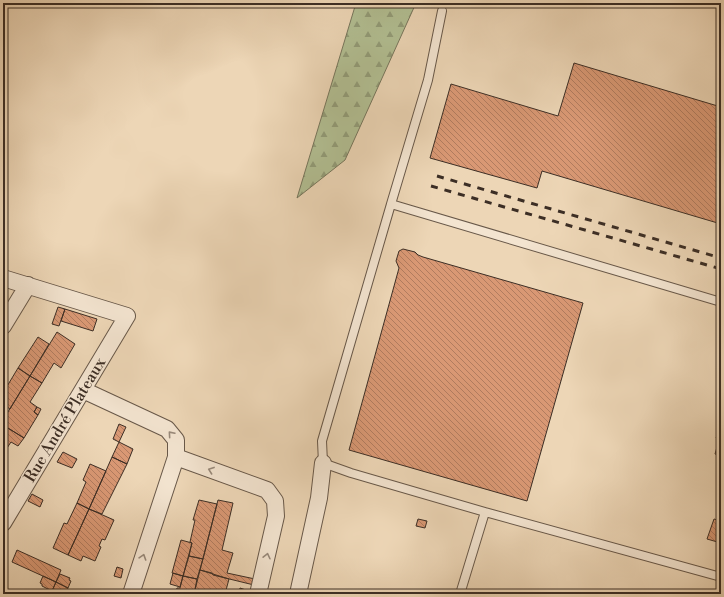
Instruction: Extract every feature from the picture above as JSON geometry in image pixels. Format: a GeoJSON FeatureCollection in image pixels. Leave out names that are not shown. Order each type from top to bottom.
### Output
{"type":"FeatureCollection","features":[{"type":"Feature","properties":{"kind":"street"},"geometry":{"type":"LineString","coordinates":[[3,278],[28,286],[3,326]]}},
{"type":"Feature","properties":{"kind":"street","name":"Rue André Plateaux"},"geometry":{"type":"LineString","coordinates":[[3,523],[127,316],[28,286]]}},
{"type":"Feature","properties":{"kind":"street"},"geometry":{"type":"LineString","coordinates":[[83,390],[167,429],[176,440],[176,456],[131,594]]}},
{"type":"Feature","properties":{"kind":"street"},"geometry":{"type":"LineString","coordinates":[[176,456],[267,490],[275,501],[276,516],[258,594]]}},
{"type":"Feature","properties":{"kind":"street"},"geometry":{"type":"LineString","coordinates":[[298,594],[319,498],[323,464]]}},
{"type":"Feature","properties":{"kind":"lane"},"geometry":{"type":"LineString","coordinates":[[442,11],[428,80],[322,441],[323,464],[485,512],[721,577]]}},
{"type":"Feature","properties":{"kind":"lane"},"geometry":{"type":"LineString","coordinates":[[391,204],[721,302]]}},
{"type":"Feature","properties":{"kind":"lane"},"geometry":{"type":"LineString","coordinates":[[460,594],[485,512]]}},
{"type":"Feature","properties":{"kind":"green space"},"geometry":{"type":"Polygon","coordinates":[[[356,3],[416,3],[345,160],[297,198],[356,3]]]}},
{"type":"Feature","properties":{"kind":"building"},"geometry":{"type":"Polygon","coordinates":[[[574,63],[721,107],[721,224],[542,171],[537,188],[430,158],[451,84],[558,116],[574,63]]]}},
{"type":"Feature","properties":{"kind":"building"},"geometry":{"type":"Polygon","coordinates":[[[403,249],[415,252],[423,257],[583,303],[527,501],[349,450],[399,268],[396,261],[399,251],[403,249]]]}},
{"type":"Feature","properties":{"kind":"building"},"geometry":{"type":"Polygon","coordinates":[[[58,307],[65,309],[59,326],[52,324],[58,307]]]}},
{"type":"Feature","properties":{"kind":"building"},"geometry":{"type":"Polygon","coordinates":[[[65,309],[97,319],[93,331],[61,321],[65,309]]]}},
{"type":"Feature","properties":{"kind":"building"},"geometry":{"type":"Polygon","coordinates":[[[57,332],[75,344],[61,368],[54,363],[42,383],[30,376],[57,332]]]}},
{"type":"Feature","properties":{"kind":"building"},"geometry":{"type":"Polygon","coordinates":[[[38,337],[49,344],[30,376],[18,368],[38,337]]]}},
{"type":"Feature","properties":{"kind":"building"},"geometry":{"type":"Polygon","coordinates":[[[18,368],[30,376],[10,409],[3,404],[3,393],[18,368]]]}},
{"type":"Feature","properties":{"kind":"building"},"geometry":{"type":"Polygon","coordinates":[[[30,376],[42,383],[30,402],[37,407],[34,412],[38,415],[24,438],[3,425],[3,420],[30,376]]]}},
{"type":"Feature","properties":{"kind":"building"},"geometry":{"type":"Polygon","coordinates":[[[37,407],[41,409],[38,415],[34,412],[37,407]]]}},
{"type":"Feature","properties":{"kind":"building"},"geometry":{"type":"Polygon","coordinates":[[[119,424],[126,427],[119,442],[113,439],[119,424]]]}},
{"type":"Feature","properties":{"kind":"building"},"geometry":{"type":"Polygon","coordinates":[[[3,425],[24,438],[18,446],[11,442],[3,454],[3,425]]]}},
{"type":"Feature","properties":{"kind":"building"},"geometry":{"type":"Polygon","coordinates":[[[718,434],[721,436],[721,456],[715,454],[719,440],[716,438],[718,434]]]}},
{"type":"Feature","properties":{"kind":"building"},"geometry":{"type":"Polygon","coordinates":[[[119,442],[133,449],[127,464],[112,457],[119,442]]]}},
{"type":"Feature","properties":{"kind":"building"},"geometry":{"type":"Polygon","coordinates":[[[63,452],[77,459],[72,468],[57,462],[63,452]]]}},
{"type":"Feature","properties":{"kind":"building"},"geometry":{"type":"Polygon","coordinates":[[[112,457],[127,464],[102,514],[89,509],[112,457]]]}},
{"type":"Feature","properties":{"kind":"building"},"geometry":{"type":"Polygon","coordinates":[[[90,464],[106,471],[89,509],[77,503],[86,482],[83,480],[90,464]]]}},
{"type":"Feature","properties":{"kind":"building"},"geometry":{"type":"Polygon","coordinates":[[[32,494],[43,500],[40,507],[28,501],[32,494]]]}},
{"type":"Feature","properties":{"kind":"building"},"geometry":{"type":"Polygon","coordinates":[[[199,500],[217,504],[203,559],[189,556],[192,543],[190,542],[195,520],[193,520],[199,500]]]}},
{"type":"Feature","properties":{"kind":"building"},"geometry":{"type":"Polygon","coordinates":[[[218,500],[233,503],[222,550],[233,553],[227,573],[255,579],[254,585],[213,575],[212,573],[200,570],[218,500]]]}},
{"type":"Feature","properties":{"kind":"building"},"geometry":{"type":"Polygon","coordinates":[[[77,503],[89,509],[68,555],[53,548],[64,523],[67,524],[77,503]]]}},
{"type":"Feature","properties":{"kind":"building"},"geometry":{"type":"Polygon","coordinates":[[[89,509],[114,520],[105,540],[102,539],[99,546],[101,547],[95,561],[83,556],[81,561],[68,555],[89,509]]]}},
{"type":"Feature","properties":{"kind":"building"},"geometry":{"type":"Polygon","coordinates":[[[418,519],[427,521],[425,528],[416,526],[418,519]]]}},
{"type":"Feature","properties":{"kind":"building"},"geometry":{"type":"Polygon","coordinates":[[[714,519],[721,521],[721,543],[707,539],[714,519]]]}},
{"type":"Feature","properties":{"kind":"building"},"geometry":{"type":"Polygon","coordinates":[[[181,540],[192,543],[183,576],[172,573],[181,540]]]}},
{"type":"Feature","properties":{"kind":"building"},"geometry":{"type":"Polygon","coordinates":[[[17,550],[61,570],[56,582],[12,562],[17,550]]]}},
{"type":"Feature","properties":{"kind":"building"},"geometry":{"type":"Polygon","coordinates":[[[189,556],[203,559],[197,579],[183,576],[189,556]]]}},
{"type":"Feature","properties":{"kind":"building"},"geometry":{"type":"Polygon","coordinates":[[[117,567],[123,569],[121,578],[114,576],[117,567]]]}},
{"type":"Feature","properties":{"kind":"building"},"geometry":{"type":"Polygon","coordinates":[[[200,570],[229,579],[225,594],[194,594],[200,570]]]}},
{"type":"Feature","properties":{"kind":"building"},"geometry":{"type":"Polygon","coordinates":[[[173,573],[183,576],[180,587],[170,584],[173,573]]]}},
{"type":"Feature","properties":{"kind":"building"},"geometry":{"type":"Polygon","coordinates":[[[60,574],[70,578],[69,580],[71,581],[68,588],[56,582],[60,574]]]}},
{"type":"Feature","properties":{"kind":"building"},"geometry":{"type":"Polygon","coordinates":[[[43,576],[56,582],[52,591],[42,586],[40,583],[43,576]]]}},
{"type":"Feature","properties":{"kind":"building"},"geometry":{"type":"Polygon","coordinates":[[[183,576],[197,579],[194,594],[175,594],[177,588],[180,588],[183,576]]]}},
{"type":"Feature","properties":{"kind":"building"},"geometry":{"type":"Polygon","coordinates":[[[56,582],[68,588],[65,594],[59,594],[52,591],[56,582]]]}},
{"type":"Feature","properties":{"kind":"building"},"geometry":{"type":"Polygon","coordinates":[[[240,588],[252,592],[251,594],[238,594],[240,588]]]}},
{"type":"Feature","properties":{"kind":"railway"},"geometry":{"type":"LineString","coordinates":[[437,176],[721,258]]}},
{"type":"Feature","properties":{"kind":"railway"},"geometry":{"type":"LineString","coordinates":[[431,186],[721,269]]}}]}
